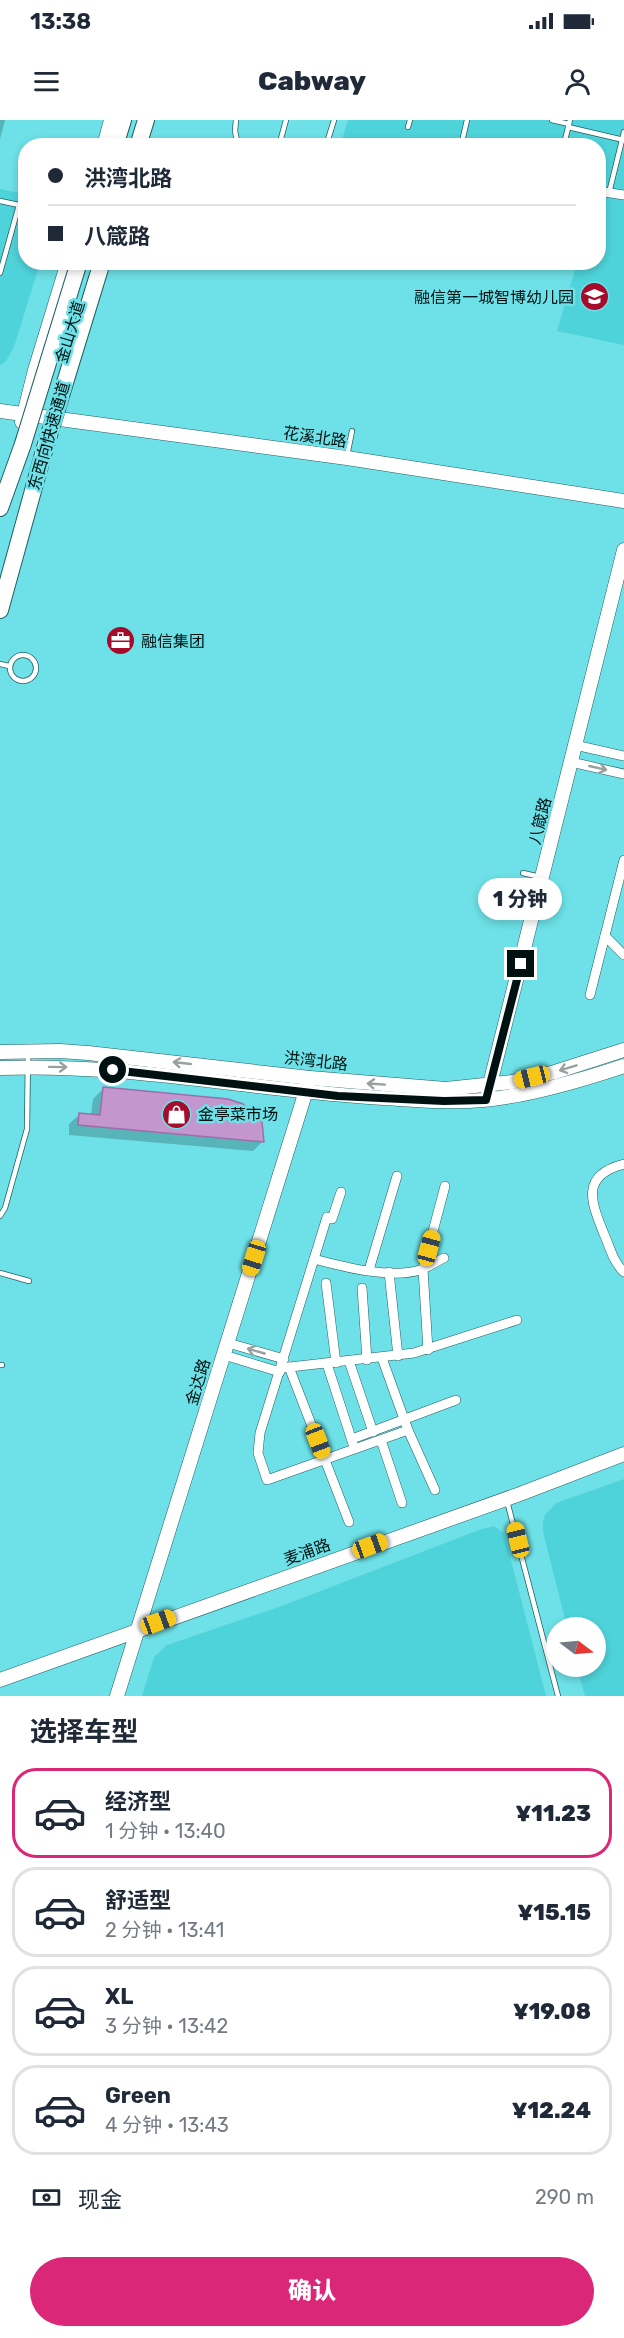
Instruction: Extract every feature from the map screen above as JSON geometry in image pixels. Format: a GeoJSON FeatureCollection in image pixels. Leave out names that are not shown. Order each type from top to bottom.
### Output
{"type":"FeatureCollection","features":[{"type":"Feature","properties":{"kind":"highway"},"geometry":{"type":"LineString","coordinates":[[117,138],[123,120]]}},
{"type":"Feature","properties":{"kind":"highway"},"geometry":{"type":"LineString","coordinates":[[140,138],[146,120]]}},
{"type":"Feature","properties":{"kind":"highway","name":"东西向快速通道"},"geometry":{"type":"LineString","coordinates":[[0,508],[23,444],[77,270]]}},
{"type":"Feature","properties":{"kind":"highway","name":"东西向快速通道"},"geometry":{"type":"LineString","coordinates":[[0,610],[44,451],[100,270]]}},
{"type":"Feature","properties":{"kind":"street"},"geometry":{"type":"LineString","coordinates":[[106,138],[111,120]]}},
{"type":"Feature","properties":{"kind":"street"},"geometry":{"type":"LineString","coordinates":[[147,138],[153,120]]}},
{"type":"Feature","properties":{"kind":"street"},"geometry":{"type":"LineString","coordinates":[[606,192],[624,195]]}},
{"type":"Feature","properties":{"kind":"street","name":"金山大道"},"geometry":{"type":"LineString","coordinates":[[0,498],[34,370],[65,270]]}},
{"type":"Feature","properties":{"kind":"street","name":"金山大道"},"geometry":{"type":"LineString","coordinates":[[0,619],[107,270]]}},
{"type":"Feature","properties":{"kind":"street","name":"花溪北路"},"geometry":{"type":"LineString","coordinates":[[0,411],[347,458],[624,501]]}},
{"type":"Feature","properties":{"kind":"street","name":"八箴路"},"geometry":{"type":"LineString","coordinates":[[486,1100],[624,550]]}},
{"type":"Feature","properties":{"kind":"street"},"geometry":{"type":"LineString","coordinates":[[575,745],[624,756]]}},
{"type":"Feature","properties":{"kind":"street"},"geometry":{"type":"LineString","coordinates":[[571,762],[624,774]]}},
{"type":"Feature","properties":{"kind":"street"},"geometry":{"type":"LineString","coordinates":[[590,995],[624,860]]}},
{"type":"Feature","properties":{"kind":"street"},"geometry":{"type":"LineString","coordinates":[[605,936],[624,955]]}},
{"type":"Feature","properties":{"kind":"street","name":"洪湾北路"},"geometry":{"type":"LineString","coordinates":[[0,1052],[28,1051],[116,1056],[310,1078],[446,1089],[490,1086],[555,1072],[624,1050]]}},
{"type":"Feature","properties":{"kind":"street","name":"洪湾北路"},"geometry":{"type":"LineString","coordinates":[[0,1068],[94,1068],[305,1093],[444,1101],[486,1100],[513,1096],[624,1066]]}},
{"type":"Feature","properties":{"kind":"street","name":"金达路"},"geometry":{"type":"LineString","coordinates":[[117,1696],[310,1078]]}},
{"type":"Feature","properties":{"kind":"street"},"geometry":{"type":"LineString","coordinates":[[624,1164],[609,1168],[599,1176],[595,1182],[592,1199],[617,1264],[624,1272]]}},
{"type":"Feature","properties":{"kind":"street"},"geometry":{"type":"LineString","coordinates":[[369,1270],[397,1176]]}},
{"type":"Feature","properties":{"kind":"street"},"geometry":{"type":"LineString","coordinates":[[428,1350],[423,1269],[446,1186]]}},
{"type":"Feature","properties":{"kind":"street"},"geometry":{"type":"LineString","coordinates":[[341,1192],[332,1219],[327,1217],[284,1366],[258,1445],[267,1480],[408,1430]]}},
{"type":"Feature","properties":{"kind":"street"},"geometry":{"type":"LineString","coordinates":[[314,1259],[389,1272],[423,1269],[444,1258]]}},
{"type":"Feature","properties":{"kind":"street"},"geometry":{"type":"LineString","coordinates":[[389,1272],[398,1356]]}},
{"type":"Feature","properties":{"kind":"street"},"geometry":{"type":"LineString","coordinates":[[326,1283],[331,1363],[355,1449]]}},
{"type":"Feature","properties":{"kind":"street"},"geometry":{"type":"LineString","coordinates":[[362,1288],[367,1360]]}},
{"type":"Feature","properties":{"kind":"street"},"geometry":{"type":"LineString","coordinates":[[226,1349],[284,1366],[367,1360],[428,1350],[517,1320]]}},
{"type":"Feature","properties":{"kind":"street"},"geometry":{"type":"LineString","coordinates":[[382,1358],[408,1430],[435,1490]]}},
{"type":"Feature","properties":{"kind":"street"},"geometry":{"type":"LineString","coordinates":[[349,1361],[373,1432]]}},
{"type":"Feature","properties":{"kind":"street"},"geometry":{"type":"LineString","coordinates":[[284,1366],[350,1522]]}},
{"type":"Feature","properties":{"kind":"street"},"geometry":{"type":"LineString","coordinates":[[352,1439],[456,1400]]}},
{"type":"Feature","properties":{"kind":"street"},"geometry":{"type":"LineString","coordinates":[[381,1440],[402,1503]]}},
{"type":"Feature","properties":{"kind":"street","name":"麦浦路"},"geometry":{"type":"LineString","coordinates":[[0,1680],[624,1454]]}},
{"type":"Feature","properties":{"kind":"lane"},"geometry":{"type":"LineString","coordinates":[[236,120],[236,138]]}},
{"type":"Feature","properties":{"kind":"lane"},"geometry":{"type":"LineString","coordinates":[[281,138],[286,120]]}},
{"type":"Feature","properties":{"kind":"lane"},"geometry":{"type":"LineString","coordinates":[[328,138],[334,120]]}},
{"type":"Feature","properties":{"kind":"lane"},"geometry":{"type":"LineString","coordinates":[[408,127],[410,120]]}},
{"type":"Feature","properties":{"kind":"lane"},"geometry":{"type":"LineString","coordinates":[[463,138],[467,120]]}},
{"type":"Feature","properties":{"kind":"lane"},"geometry":{"type":"LineString","coordinates":[[552,120],[623,140]]}},
{"type":"Feature","properties":{"kind":"lane"},"geometry":{"type":"LineString","coordinates":[[609,193],[624,132]]}},
{"type":"Feature","properties":{"kind":"lane"},"geometry":{"type":"LineString","coordinates":[[0,201],[18,205]]}},
{"type":"Feature","properties":{"kind":"lane"},"geometry":{"type":"LineString","coordinates":[[0,273],[18,209]]}},
{"type":"Feature","properties":{"kind":"lane"},"geometry":{"type":"LineString","coordinates":[[347,458],[352,431]]}},
{"type":"Feature","properties":{"kind":"lane"},"geometry":{"type":"LineString","coordinates":[[17,655],[27,655],[34,660],[36,669],[33,677],[21,681],[13,678],[9,666],[17,655]]}},
{"type":"Feature","properties":{"kind":"lane"},"geometry":{"type":"LineString","coordinates":[[0,664],[9,666]]}},
{"type":"Feature","properties":{"kind":"lane"},"geometry":{"type":"LineString","coordinates":[[523,873],[542,877]]}},
{"type":"Feature","properties":{"kind":"lane"},"geometry":{"type":"LineString","coordinates":[[0,1216],[26,1134],[28,1051]]}},
{"type":"Feature","properties":{"kind":"lane"},"geometry":{"type":"LineString","coordinates":[[0,1273],[29,1281]]}},
{"type":"Feature","properties":{"kind":"lane"},"geometry":{"type":"LineString","coordinates":[[506,1498],[558,1696]]}},
{"type":"Feature","properties":{"kind":"shaded area"},"geometry":{"type":"Polygon","coordinates":[[[348,120],[624,120],[624,345],[557,331],[575,270],[606,270],[606,138],[342,138],[348,120]]]}},
{"type":"Feature","properties":{"kind":"shaded area"},"geometry":{"type":"Polygon","coordinates":[[[0,189],[18,193],[18,270],[38,270],[14,347],[6,361],[0,365],[0,189]]]}},
{"type":"Feature","properties":{"kind":"shaded area"},"geometry":{"type":"Polygon","coordinates":[[[624,1479],[624,1696],[585,1696],[580,1677],[606,1677],[606,1617],[564,1617],[543,1532],[545,1515],[556,1503],[624,1479]]]}},
{"type":"Feature","properties":{"kind":"shaded area"},"geometry":{"type":"Polygon","coordinates":[[[494,1526],[504,1533],[546,1696],[142,1696],[154,1657],[167,1645],[279,1607],[494,1526]]]}},
{"type":"Feature","properties":{"kind":"building","name":"金亭菜市场"},"geometry":{"type":"Polygon","coordinates":[[[103,1087],[228,1099],[243,1104],[262,1122],[264,1142],[78,1125],[79,1113],[100,1115],[103,1087]]]}},
{"type":"Feature","properties":{"kind":"place","name":"融信第一城智博幼儿园"},"geometry":{"type":"Point","coordinates":[595,297]}},
{"type":"Feature","properties":{"kind":"place","name":"融信集团"},"geometry":{"type":"Point","coordinates":[120,641]}},
{"type":"Feature","properties":{"kind":"place","name":"金亭菜市场"},"geometry":{"type":"Point","coordinates":[177,1114]}},
{"type":"Feature","properties":{"kind":"route"},"geometry":{"type":"LineString","coordinates":[[113,1070],[338,1096],[444,1101],[486,1100],[521,964]]}}]}
